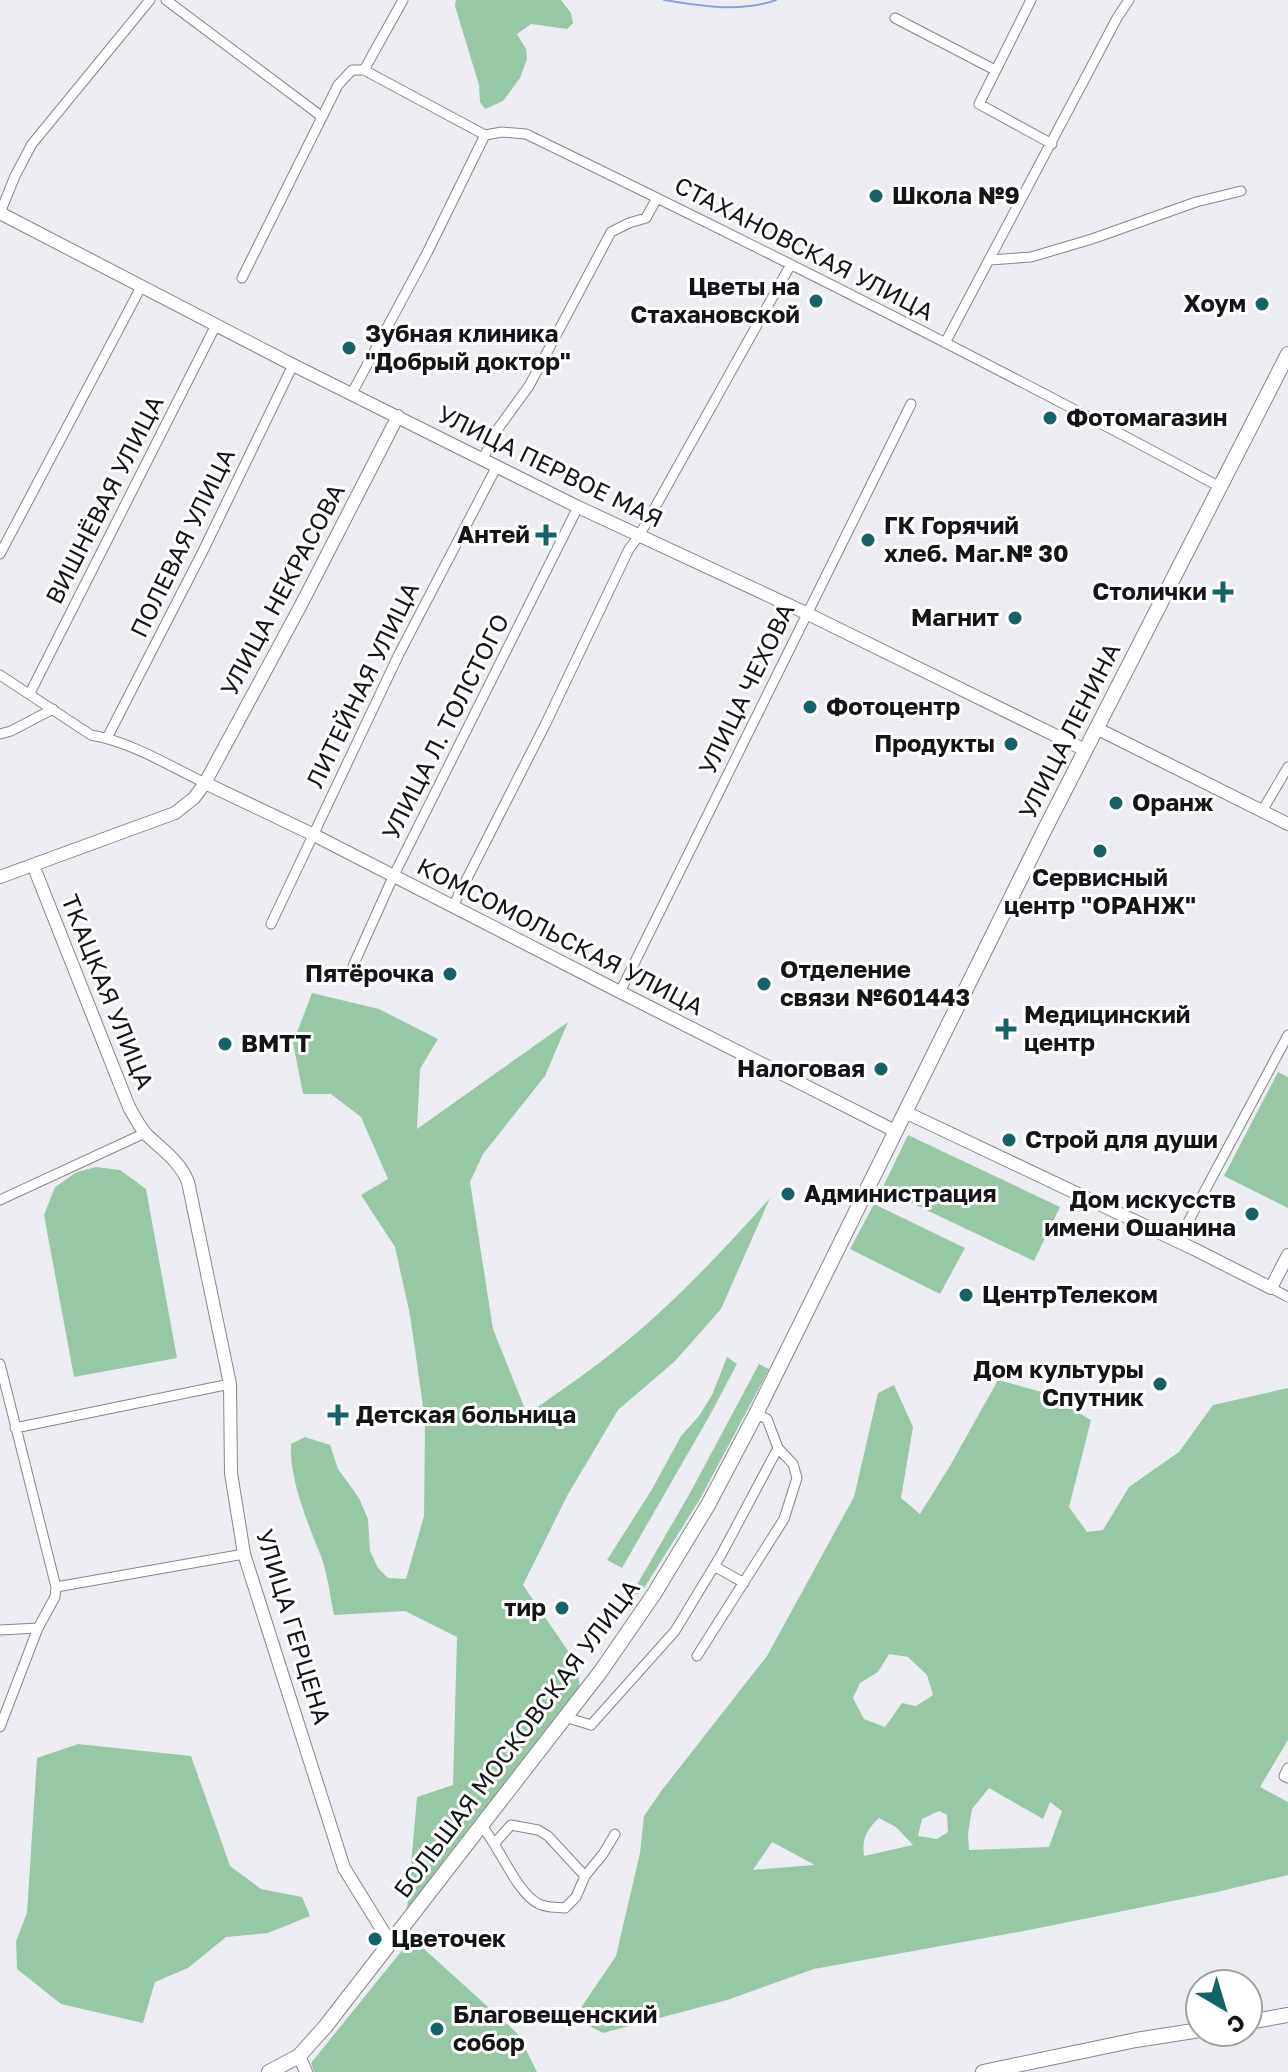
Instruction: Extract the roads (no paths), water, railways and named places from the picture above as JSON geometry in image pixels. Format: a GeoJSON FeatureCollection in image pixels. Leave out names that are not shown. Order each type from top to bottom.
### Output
{"type":"FeatureCollection","features":[{"type":"Feature","properties":{"kind":"main road","name":"УЛИЦА ЛЕНИНА"},"geometry":{"type":"LineString","coordinates":[[895,1131],[1096,728],[1288,354]]}},
{"type":"Feature","properties":{"kind":"main road","name":"БОЛЬШАЯ МОСКОВСКАЯ УЛИЦА"},"geometry":{"type":"LineString","coordinates":[[299,2056],[391,1944],[601,1671],[654,1594],[708,1505],[756,1414],[895,1131]]}},
{"type":"Feature","properties":{"kind":"main road"},"geometry":{"type":"LineString","coordinates":[[1264,2019],[1288,2015]]}},
{"type":"Feature","properties":{"kind":"main road"},"geometry":{"type":"LineString","coordinates":[[983,2072],[1184,2032]]}},
{"type":"Feature","properties":{"kind":"main road"},"geometry":{"type":"LineString","coordinates":[[269,2072],[299,2056]]}},
{"type":"Feature","properties":{"kind":"street"},"geometry":{"type":"LineString","coordinates":[[0,213],[32,144],[150,0]]}},
{"type":"Feature","properties":{"kind":"street"},"geometry":{"type":"LineString","coordinates":[[166,0],[321,116]]}},
{"type":"Feature","properties":{"kind":"street"},"geometry":{"type":"LineString","coordinates":[[242,278],[338,85],[352,70],[364,70],[403,0]]}},
{"type":"Feature","properties":{"kind":"street"},"geometry":{"type":"LineString","coordinates":[[1031,0],[979,104],[1052,144]]}},
{"type":"Feature","properties":{"kind":"street"},"geometry":{"type":"LineString","coordinates":[[945,343],[1129,0]]}},
{"type":"Feature","properties":{"kind":"street"},"geometry":{"type":"LineString","coordinates":[[895,18],[995,70]]}},
{"type":"Feature","properties":{"kind":"street","name":"СТАХАНОВСКАЯ УЛИЦА"},"geometry":{"type":"LineString","coordinates":[[364,70],[485,135],[502,132],[526,134],[1079,411],[1220,487]]}},
{"type":"Feature","properties":{"kind":"street"},"geometry":{"type":"LineString","coordinates":[[352,393],[427,253],[485,135]]}},
{"type":"Feature","properties":{"kind":"street"},"geometry":{"type":"LineString","coordinates":[[990,260],[1031,257],[1196,202],[1241,191]]}},
{"type":"Feature","properties":{"kind":"street"},"geometry":{"type":"LineString","coordinates":[[483,459],[497,430],[529,386],[611,232],[646,218],[657,198]]}},
{"type":"Feature","properties":{"kind":"street","name":"УЛИЦА ПЕРВОЕ МАЯ"},"geometry":{"type":"LineString","coordinates":[[0,213],[293,365],[578,507],[806,613],[1085,750]]}},
{"type":"Feature","properties":{"kind":"street"},"geometry":{"type":"LineString","coordinates":[[453,906],[546,723],[629,549],[790,266]]}},
{"type":"Feature","properties":{"kind":"street"},"geometry":{"type":"LineString","coordinates":[[0,554],[141,287]]}},
{"type":"Feature","properties":{"kind":"street","name":"ВИШНЁВАЯ УЛИЦА"},"geometry":{"type":"LineString","coordinates":[[30,693],[216,325]]}},
{"type":"Feature","properties":{"kind":"street","name":"ПОЛЕВАЯ УЛИЦА"},"geometry":{"type":"LineString","coordinates":[[107,738],[203,551],[293,365]]}},
{"type":"Feature","properties":{"kind":"street","name":"УЛИЦА ЧЕХОВА"},"geometry":{"type":"LineString","coordinates":[[620,992],[911,404]]}},
{"type":"Feature","properties":{"kind":"street","name":"УЛИЦА НЕКРАСОВА"},"geometry":{"type":"LineString","coordinates":[[0,877],[175,813],[194,798],[301,605],[398,416]]}},
{"type":"Feature","properties":{"kind":"street","name":"ЛИТЕЙНАЯ УЛИЦА"},"geometry":{"type":"LineString","coordinates":[[271,924],[399,654],[497,466]]}},
{"type":"Feature","properties":{"kind":"street","name":"УЛИЦА Л. ТОЛСТОГО"},"geometry":{"type":"LineString","coordinates":[[353,966],[393,877],[578,507]]}},
{"type":"Feature","properties":{"kind":"street"},"geometry":{"type":"LineString","coordinates":[[0,675],[91,735],[137,750],[205,783]]}},
{"type":"Feature","properties":{"kind":"street"},"geometry":{"type":"LineString","coordinates":[[0,734],[53,709]]}},
{"type":"Feature","properties":{"kind":"street"},"geometry":{"type":"LineString","coordinates":[[1096,728],[1288,824]]}},
{"type":"Feature","properties":{"kind":"street"},"geometry":{"type":"LineString","coordinates":[[1262,811],[1288,767]]}},
{"type":"Feature","properties":{"kind":"street","name":"КОМСОМОЛЬСКАЯ УЛИЦА"},"geometry":{"type":"LineString","coordinates":[[205,783],[312,834],[895,1131]]}},
{"type":"Feature","properties":{"kind":"street","name":"ТКАЦКАЯ УЛИЦА"},"geometry":{"type":"LineString","coordinates":[[33,865],[116,1078],[145,1133]]}},
{"type":"Feature","properties":{"kind":"street"},"geometry":{"type":"LineString","coordinates":[[1178,1241],[1288,1035]]}},
{"type":"Feature","properties":{"kind":"street"},"geometry":{"type":"LineString","coordinates":[[905,1112],[1178,1241],[1288,1297]]}},
{"type":"Feature","properties":{"kind":"street"},"geometry":{"type":"LineString","coordinates":[[0,1200],[145,1133]]}},
{"type":"Feature","properties":{"kind":"street","name":"УЛИЦА ГЕРЦЕНА"},"geometry":{"type":"LineString","coordinates":[[145,1133],[175,1159],[188,1182],[230,1384],[231,1473],[244,1554],[344,1868],[391,1944]]}},
{"type":"Feature","properties":{"kind":"street"},"geometry":{"type":"LineString","coordinates":[[1271,1288],[1288,1255]]}},
{"type":"Feature","properties":{"kind":"street"},"geometry":{"type":"LineString","coordinates":[[0,1364],[56,1587],[55,1597],[38,1628],[0,1727]]}},
{"type":"Feature","properties":{"kind":"street"},"geometry":{"type":"LineString","coordinates":[[15,1428],[230,1384]]}},
{"type":"Feature","properties":{"kind":"street"},"geometry":{"type":"LineString","coordinates":[[697,1656],[784,1519],[797,1478],[793,1464],[778,1448],[767,1419],[756,1414]]}},
{"type":"Feature","properties":{"kind":"street"},"geometry":{"type":"LineString","coordinates":[[565,1717],[591,1725],[675,1631],[778,1448]]}},
{"type":"Feature","properties":{"kind":"street"},"geometry":{"type":"LineString","coordinates":[[56,1587],[244,1554]]}},
{"type":"Feature","properties":{"kind":"street"},"geometry":{"type":"LineString","coordinates":[[714,1566],[744,1583]]}},
{"type":"Feature","properties":{"kind":"street"},"geometry":{"type":"LineString","coordinates":[[0,1630],[38,1628]]}},
{"type":"Feature","properties":{"kind":"street"},"geometry":{"type":"LineString","coordinates":[[1288,1768],[1284,1776],[1288,1778]]}},
{"type":"Feature","properties":{"kind":"street"},"geometry":{"type":"LineString","coordinates":[[481,1825],[535,1903],[565,1908],[576,1897],[585,1876],[615,1834]]}},
{"type":"Feature","properties":{"kind":"street"},"geometry":{"type":"LineString","coordinates":[[494,1844],[511,1825],[538,1830],[548,1836],[585,1876]]}},
{"type":"Feature","properties":{"kind":"street"},"geometry":{"type":"LineString","coordinates":[[299,2056],[306,2072]]}},
{"type":"Feature","properties":{"kind":"waterway"},"geometry":{"type":"LineString","coordinates":[[664,0],[734,7],[776,0]]}},
{"type":"Feature","properties":{"kind":"place","name":"Школа №9"},"geometry":{"type":"Point","coordinates":[876,196]}},
{"type":"Feature","properties":{"kind":"place","name":"Цветы на Стахановской"},"geometry":{"type":"Point","coordinates":[816,301]}},
{"type":"Feature","properties":{"kind":"place","name":"Хоум"},"geometry":{"type":"Point","coordinates":[1262,304]}},
{"type":"Feature","properties":{"kind":"place","name":"Зубная клиника \"Добрый доктор\""},"geometry":{"type":"Point","coordinates":[349,348]}},
{"type":"Feature","properties":{"kind":"place","name":"Фотомагазин"},"geometry":{"type":"Point","coordinates":[1050,418]}},
{"type":"Feature","properties":{"kind":"place","name":"Антей"},"geometry":{"type":"Point","coordinates":[546,535]}},
{"type":"Feature","properties":{"kind":"place","name":"ГК Горячий хлеб. Маг.№ 30"},"geometry":{"type":"Point","coordinates":[868,540]}},
{"type":"Feature","properties":{"kind":"place","name":"Столички"},"geometry":{"type":"Point","coordinates":[1223,592]}},
{"type":"Feature","properties":{"kind":"place","name":"Магнит"},"geometry":{"type":"Point","coordinates":[1015,618]}},
{"type":"Feature","properties":{"kind":"place","name":"Фотоцентр"},"geometry":{"type":"Point","coordinates":[810,707]}},
{"type":"Feature","properties":{"kind":"place","name":"Продукты"},"geometry":{"type":"Point","coordinates":[1011,744]}},
{"type":"Feature","properties":{"kind":"place","name":"Оранж"},"geometry":{"type":"Point","coordinates":[1116,803]}},
{"type":"Feature","properties":{"kind":"place","name":"Сервисный центр \"ОРАНЖ\""},"geometry":{"type":"Point","coordinates":[1100,851]}},
{"type":"Feature","properties":{"kind":"place","name":"Пятёрочка"},"geometry":{"type":"Point","coordinates":[450,974]}},
{"type":"Feature","properties":{"kind":"place","name":"Отделение связи №601443"},"geometry":{"type":"Point","coordinates":[764,984]}},
{"type":"Feature","properties":{"kind":"place","name":"Медицинский центр"},"geometry":{"type":"Point","coordinates":[1006,1029]}},
{"type":"Feature","properties":{"kind":"place","name":"ВМТТ"},"geometry":{"type":"Point","coordinates":[225,1044]}},
{"type":"Feature","properties":{"kind":"place","name":"Налоговая"},"geometry":{"type":"Point","coordinates":[881,1069]}},
{"type":"Feature","properties":{"kind":"place","name":"Строй для души"},"geometry":{"type":"Point","coordinates":[1009,1140]}},
{"type":"Feature","properties":{"kind":"place","name":"Администрация"},"geometry":{"type":"Point","coordinates":[788,1194]}},
{"type":"Feature","properties":{"kind":"place","name":"Дом искусств имени Ошанина"},"geometry":{"type":"Point","coordinates":[1252,1214]}},
{"type":"Feature","properties":{"kind":"place","name":"ЦентрТелеком"},"geometry":{"type":"Point","coordinates":[966,1295]}},
{"type":"Feature","properties":{"kind":"place","name":"Дом культуры Спутник"},"geometry":{"type":"Point","coordinates":[1160,1384]}},
{"type":"Feature","properties":{"kind":"place","name":"Детская больница"},"geometry":{"type":"Point","coordinates":[338,1415]}},
{"type":"Feature","properties":{"kind":"place","name":"тир"},"geometry":{"type":"Point","coordinates":[562,1608]}},
{"type":"Feature","properties":{"kind":"place","name":"Цветочек"},"geometry":{"type":"Point","coordinates":[375,1939]}},
{"type":"Feature","properties":{"kind":"place","name":"Благовещенский собор"},"geometry":{"type":"Point","coordinates":[437,2029]}}]}
